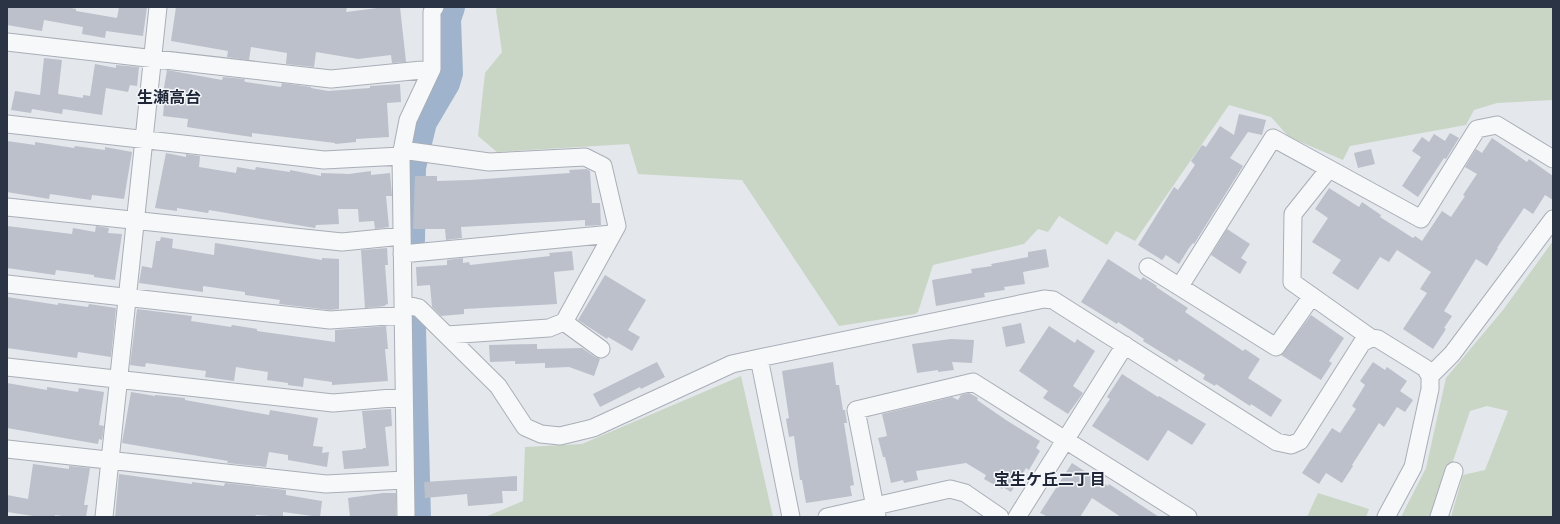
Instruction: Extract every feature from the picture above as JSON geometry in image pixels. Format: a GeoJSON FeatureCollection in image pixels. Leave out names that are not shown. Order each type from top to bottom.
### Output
{"type":"FeatureCollection","features":[{"type":"Feature","properties":{"kind":"street"},"geometry":{"type":"LineString","coordinates":[[104,517],[158,7]]}},
{"type":"Feature","properties":{"kind":"street"},"geometry":{"type":"LineString","coordinates":[[406,517],[402,236],[408,152],[408,120],[432,68],[432,12],[435,7]]}},
{"type":"Feature","properties":{"kind":"street"},"geometry":{"type":"LineString","coordinates":[[7,42],[331,79],[432,68]]}},
{"type":"Feature","properties":{"kind":"street"},"geometry":{"type":"LineString","coordinates":[[7,124],[324,160],[408,152],[489,162],[585,157],[603,166],[617,226],[564,322],[549,328],[447,336]]}},
{"type":"Feature","properties":{"kind":"street"},"geometry":{"type":"LineString","coordinates":[[1180,286],[1273,138],[1421,219],[1477,130],[1497,125],[1553,160]]}},
{"type":"Feature","properties":{"kind":"street"},"geometry":{"type":"LineString","coordinates":[[1329,168],[1293,214],[1292,282],[1371,338],[1378,339],[1425,368],[1430,376],[1430,389],[1413,467],[1386,517]]}},
{"type":"Feature","properties":{"kind":"street"},"geometry":{"type":"LineString","coordinates":[[7,207],[342,242],[402,236]]}},
{"type":"Feature","properties":{"kind":"street"},"geometry":{"type":"LineString","coordinates":[[1430,376],[1452,354],[1553,219]]}},
{"type":"Feature","properties":{"kind":"street"},"geometry":{"type":"LineString","coordinates":[[402,254],[612,234]]}},
{"type":"Feature","properties":{"kind":"street"},"geometry":{"type":"LineString","coordinates":[[1148,267],[1276,346],[1312,296]]}},
{"type":"Feature","properties":{"kind":"street"},"geometry":{"type":"LineString","coordinates":[[7,284],[330,320],[419,308],[498,386],[525,426],[541,434],[560,436],[592,428],[732,364],[1044,299],[1053,300],[1277,442],[1291,445],[1300,441],[1362,343],[1371,338]]}},
{"type":"Feature","properties":{"kind":"street"},"geometry":{"type":"LineString","coordinates":[[564,322],[601,349]]}},
{"type":"Feature","properties":{"kind":"street"},"geometry":{"type":"LineString","coordinates":[[1017,517],[1125,345]]}},
{"type":"Feature","properties":{"kind":"street"},"geometry":{"type":"LineString","coordinates":[[759,358],[791,517]]}},
{"type":"Feature","properties":{"kind":"street"},"geometry":{"type":"LineString","coordinates":[[7,367],[333,404],[404,397]]}},
{"type":"Feature","properties":{"kind":"street"},"geometry":{"type":"LineString","coordinates":[[876,511],[856,410],[973,382],[1188,517]]}},
{"type":"Feature","properties":{"kind":"street"},"geometry":{"type":"LineString","coordinates":[[7,449],[326,484],[405,480]]}},
{"type":"Feature","properties":{"kind":"street"},"geometry":{"type":"LineString","coordinates":[[1439,517],[1454,471]]}},
{"type":"Feature","properties":{"kind":"street"},"geometry":{"type":"LineString","coordinates":[[827,517],[876,511],[950,488],[965,493],[1000,517]]}},
{"type":"Feature","properties":{"kind":"green space"},"geometry":{"type":"Polygon","coordinates":[[[497,7],[1553,7],[1553,100],[1497,103],[1474,110],[1466,125],[1350,146],[1343,160],[1289,137],[1271,117],[1229,105],[1135,241],[1116,231],[1107,245],[1059,216],[1048,232],[1038,229],[1024,244],[933,265],[918,312],[915,314],[839,326],[742,180],[638,174],[629,144],[497,152],[478,136],[485,73],[502,52],[496,10],[497,7]]]}},
{"type":"Feature","properties":{"kind":"green space"},"geometry":{"type":"Polygon","coordinates":[[[1553,241],[1553,517],[1451,517],[1463,475],[1485,470],[1508,411],[1487,406],[1470,411],[1434,517],[1401,517],[1426,468],[1446,378],[1503,310],[1553,241]]]}},
{"type":"Feature","properties":{"kind":"green space"},"geometry":{"type":"Polygon","coordinates":[[[741,376],[773,517],[485,517],[523,501],[525,447],[582,444],[741,376]]]}},
{"type":"Feature","properties":{"kind":"green space"},"geometry":{"type":"Polygon","coordinates":[[[1318,493],[1369,509],[1366,517],[1307,517],[1318,493]]]}},
{"type":"Feature","properties":{"kind":"building"},"geometry":{"type":"Polygon","coordinates":[[[7,7],[67,7],[76,9],[76,11],[117,18],[119,7],[147,7],[143,36],[106,31],[105,38],[82,34],[83,27],[44,20],[42,31],[7,25],[7,7]]]}},
{"type":"Feature","properties":{"kind":"building"},"geometry":{"type":"Polygon","coordinates":[[[176,7],[347,7],[346,12],[385,7],[400,7],[406,62],[392,63],[391,55],[358,59],[316,52],[314,67],[286,64],[287,53],[251,47],[249,60],[227,57],[228,51],[171,41],[176,7]]]}},
{"type":"Feature","properties":{"kind":"building"},"geometry":{"type":"Polygon","coordinates":[[[44,58],[62,60],[58,94],[83,98],[83,95],[90,96],[95,64],[116,68],[116,65],[139,67],[137,86],[130,85],[128,92],[106,88],[102,115],[63,109],[62,114],[32,109],[31,113],[11,110],[15,91],[40,95],[44,58]]]}},
{"type":"Feature","properties":{"kind":"building"},"geometry":{"type":"Polygon","coordinates":[[[167,70],[222,80],[223,77],[245,79],[244,81],[246,82],[281,87],[282,83],[328,91],[400,84],[401,102],[387,103],[389,137],[356,139],[356,142],[335,144],[252,133],[252,137],[187,127],[188,119],[163,116],[165,94],[163,93],[167,70]]]}},
{"type":"Feature","properties":{"kind":"building"},"geometry":{"type":"Polygon","coordinates":[[[1239,114],[1266,120],[1262,135],[1248,132],[1230,158],[1243,166],[1194,244],[1193,243],[1189,248],[1179,264],[1166,255],[1162,260],[1138,245],[1174,187],[1178,190],[1195,165],[1191,161],[1202,145],[1206,147],[1220,126],[1234,135],[1239,114]]]}},
{"type":"Feature","properties":{"kind":"building"},"geometry":{"type":"Polygon","coordinates":[[[1450,133],[1459,138],[1446,159],[1444,158],[1418,197],[1402,186],[1421,157],[1412,151],[1422,137],[1429,142],[1434,134],[1445,141],[1450,133]]]}},
{"type":"Feature","properties":{"kind":"building"},"geometry":{"type":"Polygon","coordinates":[[[1492,138],[1527,162],[1529,159],[1553,176],[1553,200],[1545,195],[1533,214],[1524,208],[1497,248],[1487,266],[1476,259],[1444,311],[1452,316],[1444,328],[1446,329],[1433,349],[1403,329],[1427,293],[1420,289],[1431,272],[1397,250],[1389,262],[1380,257],[1358,290],[1332,273],[1341,260],[1312,242],[1328,218],[1315,209],[1329,188],[1359,207],[1362,202],[1381,215],[1380,217],[1413,238],[1415,236],[1422,241],[1442,211],[1451,217],[1477,174],[1465,167],[1476,149],[1482,153],[1492,138]]]}},
{"type":"Feature","properties":{"kind":"building"},"geometry":{"type":"Polygon","coordinates":[[[7,141],[35,145],[35,142],[74,148],[75,146],[105,150],[105,147],[132,152],[124,199],[92,195],[91,200],[50,194],[49,199],[7,192],[7,141]]]}},
{"type":"Feature","properties":{"kind":"building"},"geometry":{"type":"Polygon","coordinates":[[[1371,149],[1375,164],[1358,168],[1354,153],[1371,149]]]}},
{"type":"Feature","properties":{"kind":"building"},"geometry":{"type":"Polygon","coordinates":[[[166,153],[186,157],[186,154],[200,156],[199,167],[236,173],[237,167],[255,170],[256,167],[290,172],[290,170],[321,176],[321,173],[349,174],[371,171],[371,175],[390,173],[392,196],[386,196],[389,227],[375,229],[374,221],[359,222],[358,209],[338,209],[339,224],[316,225],[315,228],[209,210],[208,213],[177,208],[177,211],[155,208],[166,153]]]}},
{"type":"Feature","properties":{"kind":"building"},"geometry":{"type":"Polygon","coordinates":[[[587,169],[590,171],[592,203],[600,203],[601,225],[585,226],[585,220],[461,227],[462,238],[446,240],[445,229],[413,229],[415,176],[437,176],[437,181],[470,180],[570,173],[569,170],[587,169]]]}},
{"type":"Feature","properties":{"kind":"building"},"geometry":{"type":"Polygon","coordinates":[[[7,226],[72,234],[73,228],[95,232],[96,226],[109,228],[108,233],[122,234],[115,280],[94,277],[94,275],[56,270],[55,275],[7,268],[7,226]]]}},
{"type":"Feature","properties":{"kind":"building"},"geometry":{"type":"Polygon","coordinates":[[[1227,229],[1250,244],[1241,258],[1247,262],[1240,274],[1211,255],[1227,229]]]}},
{"type":"Feature","properties":{"kind":"building"},"geometry":{"type":"Polygon","coordinates":[[[161,237],[173,239],[172,248],[214,255],[215,243],[322,260],[322,258],[339,259],[339,309],[330,310],[279,304],[280,300],[245,295],[245,292],[203,286],[203,292],[139,283],[142,266],[152,268],[156,241],[160,241],[161,237]]]}},
{"type":"Feature","properties":{"kind":"building"},"geometry":{"type":"Polygon","coordinates":[[[387,248],[388,265],[385,265],[388,304],[385,306],[365,308],[361,250],[387,248]]]}},
{"type":"Feature","properties":{"kind":"building"},"geometry":{"type":"Polygon","coordinates":[[[1046,249],[1049,267],[1023,272],[1025,284],[1004,287],[1005,290],[984,293],[985,297],[936,306],[932,280],[972,273],[971,269],[992,266],[991,264],[1028,257],[1028,252],[1046,249]]]}},
{"type":"Feature","properties":{"kind":"building"},"geometry":{"type":"Polygon","coordinates":[[[572,251],[574,270],[554,272],[557,304],[464,309],[464,314],[441,316],[432,307],[430,285],[417,286],[416,267],[447,265],[447,260],[463,258],[463,263],[469,262],[470,265],[550,256],[549,253],[572,251]]]}},
{"type":"Feature","properties":{"kind":"building"},"geometry":{"type":"Polygon","coordinates":[[[1108,259],[1141,280],[1143,277],[1157,286],[1156,287],[1188,308],[1185,312],[1243,351],[1245,349],[1260,359],[1248,378],[1282,400],[1271,417],[1251,404],[1250,406],[1216,384],[1215,386],[1203,379],[1205,375],[1179,359],[1177,362],[1143,341],[1144,339],[1118,322],[1117,324],[1081,302],[1108,259]]]}},
{"type":"Feature","properties":{"kind":"building"},"geometry":{"type":"Polygon","coordinates":[[[605,275],[646,300],[628,330],[640,337],[632,351],[608,337],[607,339],[578,320],[605,275]]]}},
{"type":"Feature","properties":{"kind":"building"},"geometry":{"type":"Polygon","coordinates":[[[7,297],[58,305],[58,303],[88,307],[89,304],[116,308],[111,357],[78,352],[77,358],[7,348],[7,297]]]}},
{"type":"Feature","properties":{"kind":"building"},"geometry":{"type":"Polygon","coordinates":[[[137,309],[192,316],[191,321],[231,327],[232,325],[257,329],[257,331],[335,342],[335,330],[386,326],[388,349],[385,349],[388,381],[332,385],[332,382],[304,378],[303,387],[267,380],[268,372],[236,367],[234,381],[205,377],[206,371],[146,363],[145,367],[130,365],[137,309]]]}},
{"type":"Feature","properties":{"kind":"building"},"geometry":{"type":"Polygon","coordinates":[[[1311,315],[1344,338],[1329,361],[1332,363],[1321,380],[1281,355],[1311,315]]]}},
{"type":"Feature","properties":{"kind":"building"},"geometry":{"type":"Polygon","coordinates":[[[1021,323],[1025,343],[1006,347],[1002,327],[1021,323]]]}},
{"type":"Feature","properties":{"kind":"building"},"geometry":{"type":"Polygon","coordinates":[[[1049,326],[1075,343],[1077,339],[1095,351],[1073,386],[1083,393],[1068,414],[1043,398],[1048,391],[1019,371],[1049,326]]]}},
{"type":"Feature","properties":{"kind":"building"},"geometry":{"type":"Polygon","coordinates":[[[951,339],[974,340],[972,363],[952,362],[954,370],[938,372],[938,370],[917,373],[912,344],[951,339]]]}},
{"type":"Feature","properties":{"kind":"building"},"geometry":{"type":"Polygon","coordinates":[[[537,344],[537,349],[582,348],[600,359],[594,376],[569,367],[545,368],[545,363],[515,364],[515,361],[490,362],[489,345],[537,344]]]}},
{"type":"Feature","properties":{"kind":"building"},"geometry":{"type":"Polygon","coordinates":[[[657,362],[665,377],[641,389],[640,387],[600,407],[593,394],[657,362]]]}},
{"type":"Feature","properties":{"kind":"building"},"geometry":{"type":"Polygon","coordinates":[[[833,362],[836,385],[839,385],[843,410],[845,410],[847,423],[844,423],[854,485],[850,486],[852,496],[806,503],[802,480],[800,480],[794,436],[789,437],[786,419],[789,418],[782,371],[833,362]]]}},
{"type":"Feature","properties":{"kind":"building"},"geometry":{"type":"Polygon","coordinates":[[[1373,362],[1385,370],[1387,367],[1407,381],[1400,391],[1413,400],[1405,412],[1397,407],[1384,427],[1379,423],[1342,483],[1326,473],[1319,484],[1302,473],[1332,428],[1340,433],[1356,409],[1352,406],[1365,385],[1360,381],[1373,362]]]}},
{"type":"Feature","properties":{"kind":"building"},"geometry":{"type":"Polygon","coordinates":[[[1122,374],[1158,397],[1159,396],[1206,424],[1192,445],[1168,430],[1148,461],[1092,426],[1110,399],[1107,397],[1122,374]]]}},
{"type":"Feature","properties":{"kind":"building"},"geometry":{"type":"Polygon","coordinates":[[[7,383],[47,390],[47,387],[78,392],[79,388],[104,392],[99,425],[104,426],[102,440],[99,439],[98,444],[7,428],[7,383]]]}},
{"type":"Feature","properties":{"kind":"building"},"geometry":{"type":"Polygon","coordinates":[[[131,392],[155,396],[185,398],[185,400],[269,415],[270,410],[318,418],[313,446],[323,447],[322,453],[329,452],[327,467],[288,460],[288,455],[269,452],[266,467],[227,463],[228,461],[122,443],[131,392]]]}},
{"type":"Feature","properties":{"kind":"building"},"geometry":{"type":"Polygon","coordinates":[[[969,393],[978,398],[977,400],[1006,420],[1040,441],[1036,448],[1040,451],[1029,470],[1026,468],[1011,492],[1003,487],[1002,489],[984,479],[986,475],[966,463],[916,471],[918,480],[904,483],[903,480],[891,483],[885,457],[883,457],[878,438],[887,436],[882,414],[952,397],[958,400],[961,395],[969,393]]]}},
{"type":"Feature","properties":{"kind":"building"},"geometry":{"type":"Polygon","coordinates":[[[391,409],[392,426],[385,427],[389,466],[344,469],[342,451],[366,448],[362,411],[391,409]]]}},
{"type":"Feature","properties":{"kind":"building"},"geometry":{"type":"Polygon","coordinates":[[[1072,463],[1108,486],[1109,484],[1159,517],[1121,517],[1092,498],[1080,517],[1048,517],[1040,513],[1072,463]]]}},
{"type":"Feature","properties":{"kind":"building"},"geometry":{"type":"Polygon","coordinates":[[[33,464],[69,469],[69,466],[90,468],[84,505],[88,505],[86,517],[55,515],[55,517],[40,517],[7,512],[7,495],[28,499],[33,464]]]}},
{"type":"Feature","properties":{"kind":"building"},"geometry":{"type":"Polygon","coordinates":[[[119,474],[192,484],[192,482],[224,486],[225,483],[286,490],[286,495],[322,501],[320,517],[283,512],[283,517],[256,515],[255,517],[115,517],[119,474]]]}},
{"type":"Feature","properties":{"kind":"building"},"geometry":{"type":"Polygon","coordinates":[[[517,476],[517,491],[502,491],[503,503],[468,506],[467,494],[425,498],[424,482],[517,476]]]}},
{"type":"Feature","properties":{"kind":"building"},"geometry":{"type":"Polygon","coordinates":[[[383,493],[396,493],[396,517],[350,517],[348,498],[383,493]]]}},
{"type":"Feature","properties":{"kind":"waterway"},"geometry":{"type":"LineString","coordinates":[[410,240],[411,167],[422,122],[445,83],[448,73],[446,19],[450,7]]}},
{"type":"Feature","properties":{"kind":"waterway"},"geometry":{"type":"LineString","coordinates":[[411,329],[416,517]]}},
{"type":"Feature","properties":{"kind":"district","name":"生瀬高台"},"geometry":{"type":"Point","coordinates":[169,97]}},
{"type":"Feature","properties":{"kind":"district","name":"宝生ケ丘二丁目"},"geometry":{"type":"Point","coordinates":[1050,479]}}]}
